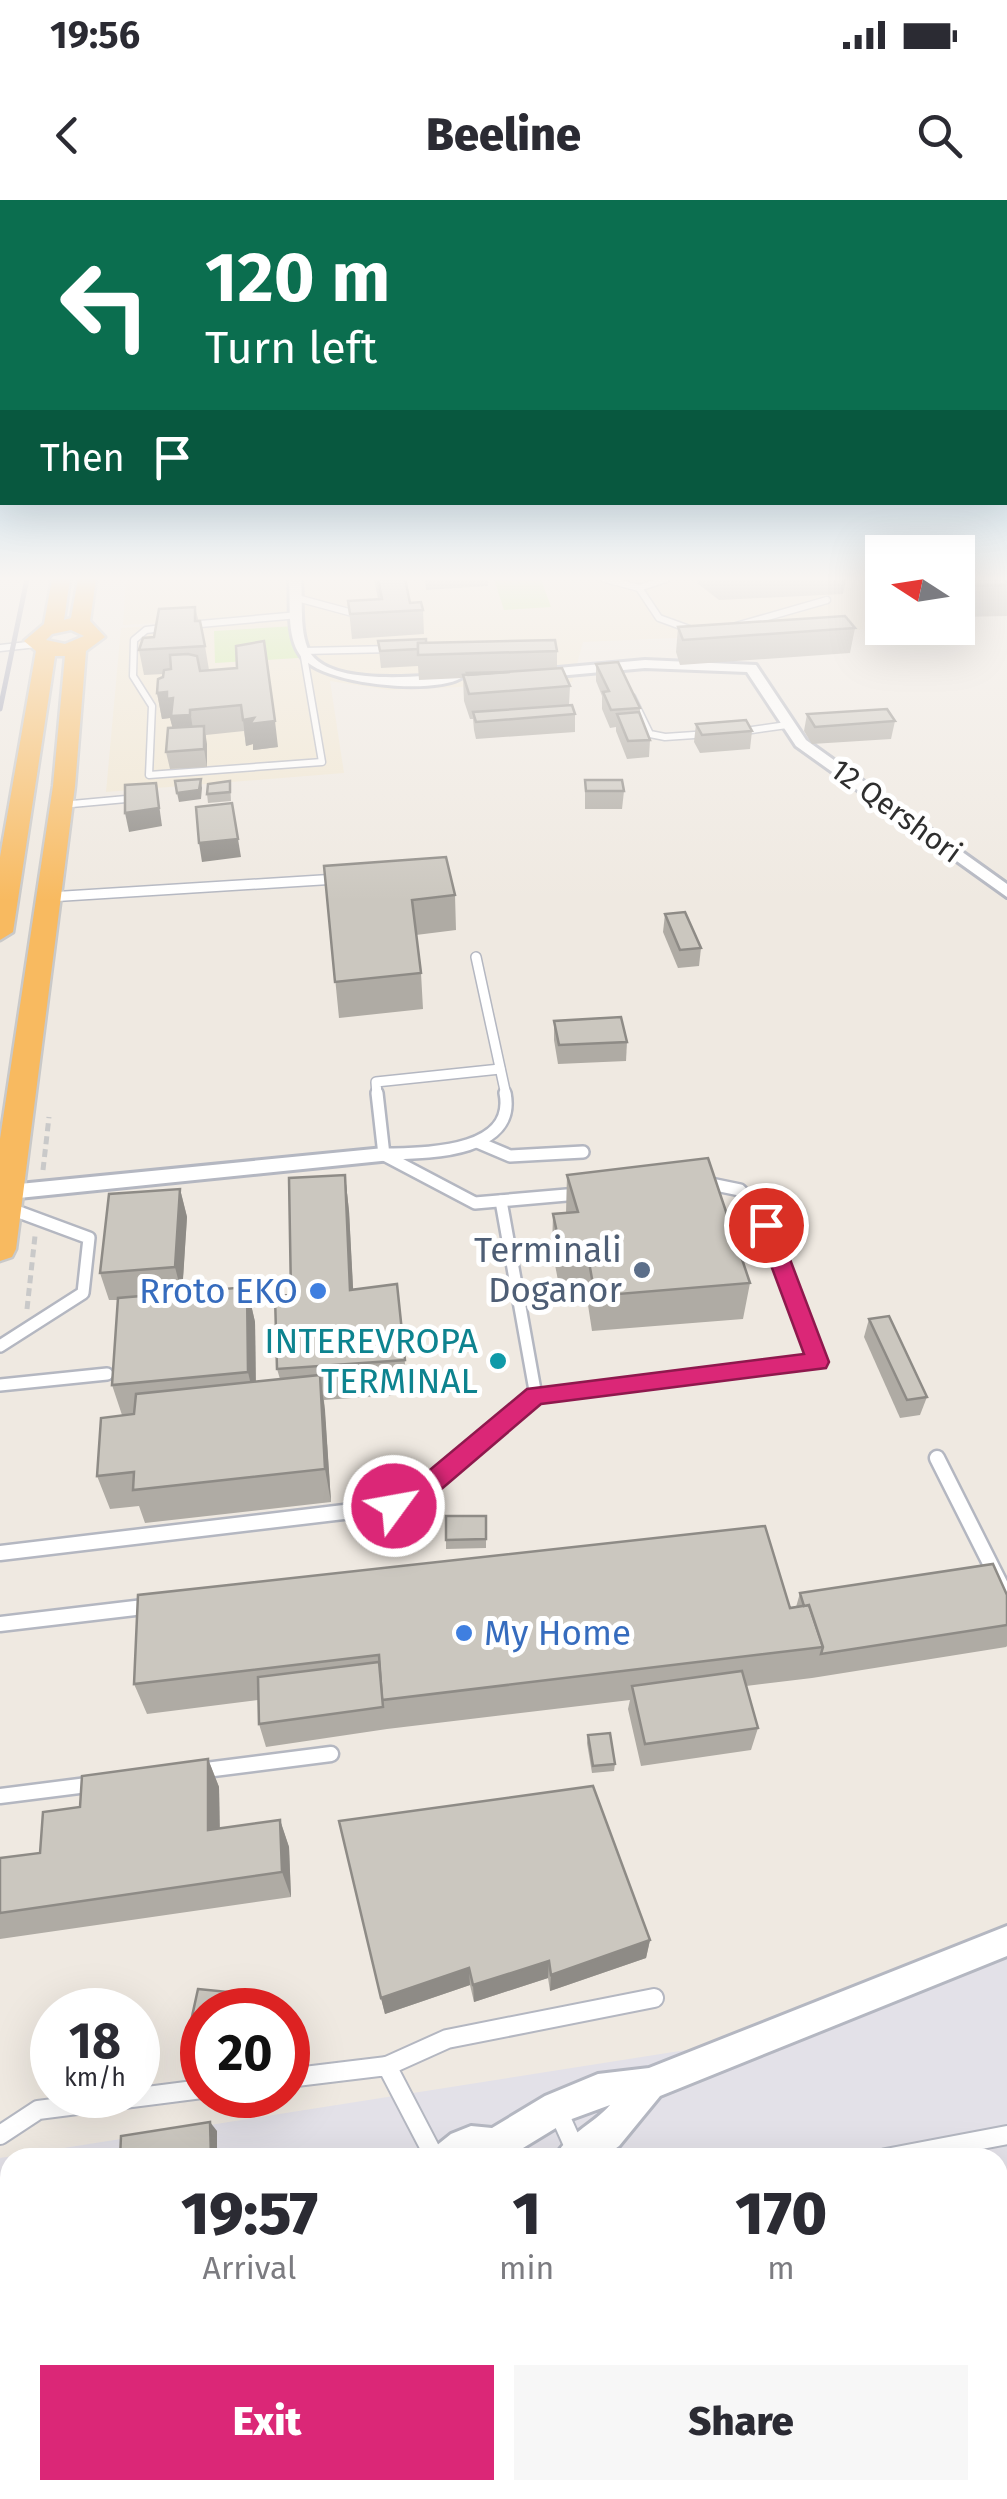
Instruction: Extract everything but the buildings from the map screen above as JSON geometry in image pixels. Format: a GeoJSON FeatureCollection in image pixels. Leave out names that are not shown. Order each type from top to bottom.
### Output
{"type":"FeatureCollection","features":[{"type":"Feature","properties":{"kind":"highway"},"geometry":{"type":"LineString","coordinates":[[0,932],[38,686]]}},
{"type":"Feature","properties":{"kind":"highway"},"geometry":{"type":"LineString","coordinates":[[0,1249],[61,805],[73,686]]}},
{"type":"Feature","properties":{"kind":"street","name":"12 Qershori"},"geometry":{"type":"LineString","coordinates":[[764,686],[801,743],[1007,892]]}},
{"type":"Feature","properties":{"kind":"street"},"geometry":{"type":"LineString","coordinates":[[8,1200],[384,1154]]}},
{"type":"Feature","properties":{"kind":"street"},"geometry":{"type":"LineString","coordinates":[[507,2148],[557,2108],[598,2090],[649,2084],[1007,1941]]}},
{"type":"Feature","properties":{"kind":"street"},"geometry":{"type":"LineString","coordinates":[[587,2148],[607,2134],[649,2084]]}},
{"type":"Feature","properties":{"kind":"street"},"geometry":{"type":"LineString","coordinates":[[462,2148],[470,2142],[492,2148]]}},
{"type":"Feature","properties":{"kind":"lane"},"geometry":{"type":"LineString","coordinates":[[140,686],[152,706],[149,775],[322,767],[309,686]]}},
{"type":"Feature","properties":{"kind":"lane"},"geometry":{"type":"LineString","coordinates":[[628,690],[648,730],[656,737],[716,733]]}},
{"type":"Feature","properties":{"kind":"lane"},"geometry":{"type":"LineString","coordinates":[[728,732],[757,732],[788,725]]}},
{"type":"Feature","properties":{"kind":"lane"},"geometry":{"type":"LineString","coordinates":[[61,805],[144,798]]}},
{"type":"Feature","properties":{"kind":"lane"},"geometry":{"type":"LineString","coordinates":[[49,897],[354,878]]}},
{"type":"Feature","properties":{"kind":"lane"},"geometry":{"type":"LineString","coordinates":[[384,1154],[436,1153],[477,1142],[498,1126],[505,1112],[507,1100],[476,957]]}},
{"type":"Feature","properties":{"kind":"lane"},"geometry":{"type":"LineString","coordinates":[[384,1154],[376,1082],[500,1069]]}},
{"type":"Feature","properties":{"kind":"lane"},"geometry":{"type":"LineString","coordinates":[[477,1142],[510,1156],[583,1152]]}},
{"type":"Feature","properties":{"kind":"lane"},"geometry":{"type":"LineString","coordinates":[[384,1154],[504,1219]]}},
{"type":"Feature","properties":{"kind":"lane"},"geometry":{"type":"LineString","coordinates":[[0,1553],[394,1506],[416,1496],[536,1396],[818,1362],[760,1211],[740,1190],[692,1183]]}},
{"type":"Feature","properties":{"kind":"lane"},"geometry":{"type":"LineString","coordinates":[[475,1203],[596,1192]]}},
{"type":"Feature","properties":{"kind":"lane"},"geometry":{"type":"LineString","coordinates":[[0,1346],[84,1293],[90,1238],[8,1200]]}},
{"type":"Feature","properties":{"kind":"lane"},"geometry":{"type":"LineString","coordinates":[[501,1201],[536,1396]]}},
{"type":"Feature","properties":{"kind":"lane"},"geometry":{"type":"LineString","coordinates":[[0,1385],[107,1374]]}},
{"type":"Feature","properties":{"kind":"lane"},"geometry":{"type":"LineString","coordinates":[[938,1458],[1007,1597]]}},
{"type":"Feature","properties":{"kind":"lane"},"geometry":{"type":"LineString","coordinates":[[0,1624],[176,1604]]}},
{"type":"Feature","properties":{"kind":"lane"},"geometry":{"type":"LineString","coordinates":[[175,1774],[331,1754]]}},
{"type":"Feature","properties":{"kind":"lane"},"geometry":{"type":"LineString","coordinates":[[0,1796],[117,1781]]}},
{"type":"Feature","properties":{"kind":"lane"},"geometry":{"type":"LineString","coordinates":[[310,2075],[387,2066],[447,2039],[654,1998]]}},
{"type":"Feature","properties":{"kind":"lane"},"geometry":{"type":"LineString","coordinates":[[387,2066],[430,2148]]}},
{"type":"Feature","properties":{"kind":"lane"},"geometry":{"type":"LineString","coordinates":[[0,2135],[38,2110],[180,2092]]}},
{"type":"Feature","properties":{"kind":"lane"},"geometry":{"type":"LineString","coordinates":[[557,2108],[573,2148]]}},
{"type":"Feature","properties":{"kind":"lane"},"geometry":{"type":"LineString","coordinates":[[939,2148],[1007,2135]]}},
{"type":"Feature","properties":{"kind":"shaded area"},"geometry":{"type":"Polygon","coordinates":[[[116,686],[331,686],[344,773],[106,792],[116,686]]]}},
{"type":"Feature","properties":{"kind":"shaded area"},"geometry":{"type":"Polygon","coordinates":[[[365,686],[474,686],[389,690],[365,686]]]}},
{"type":"Feature","properties":{"kind":"shaded area"},"geometry":{"type":"Polygon","coordinates":[[[1007,1950],[1007,2148],[64,2148],[254,2118],[310,2118],[310,2109],[788,2034],[1007,1950]]]}},
{"type":"Feature","properties":{"kind":"railway"},"geometry":{"type":"LineString","coordinates":[[0,709],[5,686]]}},
{"type":"Feature","properties":{"kind":"place","name":"Terminali Doganor"},"geometry":{"type":"Point","coordinates":[642,1270]}},
{"type":"Feature","properties":{"kind":"place","name":"Rroto EKO"},"geometry":{"type":"Point","coordinates":[318,1291]}},
{"type":"Feature","properties":{"kind":"place","name":"INTEREVROPA TERMINAL"},"geometry":{"type":"Point","coordinates":[498,1361]}},
{"type":"Feature","properties":{"kind":"place","name":"My Home"},"geometry":{"type":"Point","coordinates":[464,1633]}},
{"type":"Feature","properties":{"kind":"route"},"geometry":{"type":"LineString","coordinates":[[394,1506],[416,1496],[536,1396],[818,1362],[766,1225]]}}]}
